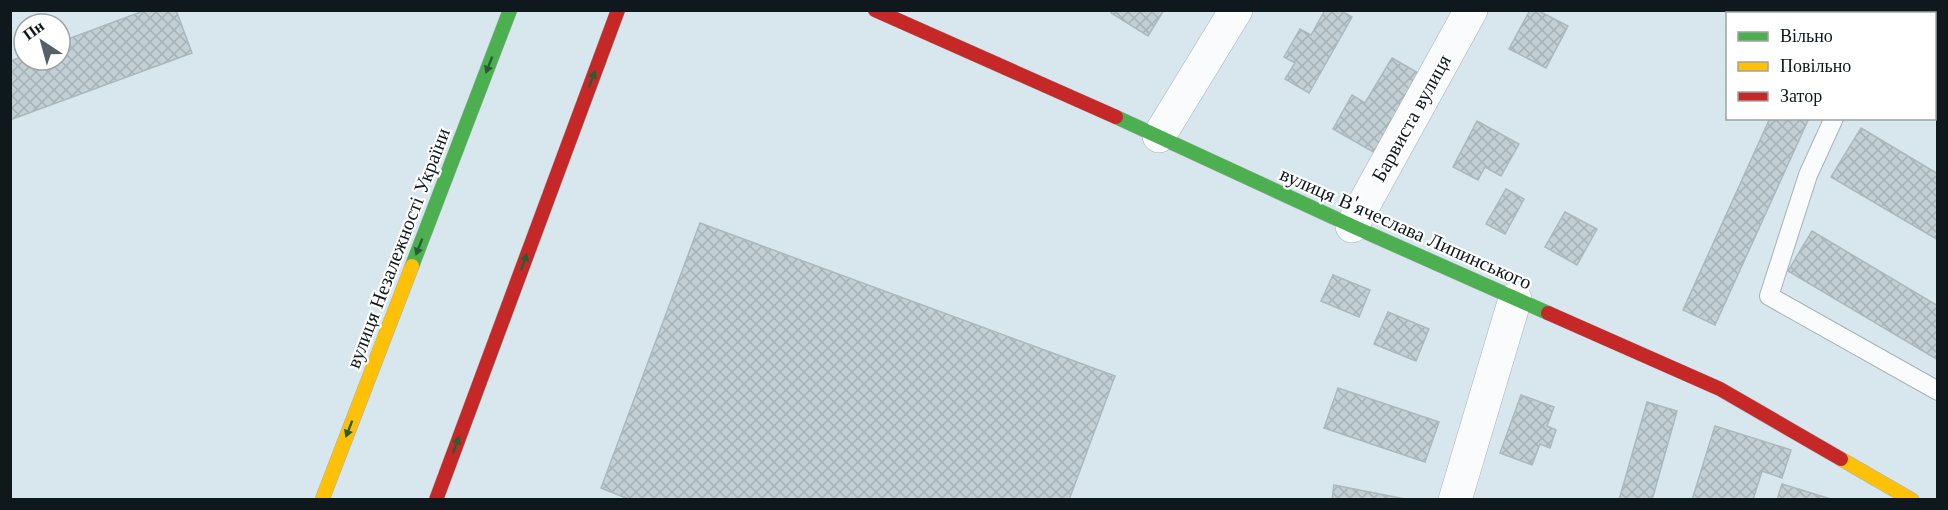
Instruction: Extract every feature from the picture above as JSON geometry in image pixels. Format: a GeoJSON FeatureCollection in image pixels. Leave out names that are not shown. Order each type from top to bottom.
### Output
{"type":"FeatureCollection","features":[{"type":"Feature","properties":{"kind":"street","name":"вулиця Незалежності України"},"geometry":{"type":"LineString","coordinates":[[322,500],[510,10]]}},
{"type":"Feature","properties":{"kind":"street"},"geometry":{"type":"LineString","coordinates":[[436,500],[618,10]]}},
{"type":"Feature","properties":{"kind":"street","name":"вулиця В'ячеслава Липинського"},"geometry":{"type":"LineString","coordinates":[[875,10],[1159,136],[1352,226],[1720,389],[1912,500]]}},
{"type":"Feature","properties":{"kind":"street"},"geometry":{"type":"LineString","coordinates":[[1159,136],[1236,10]]}},
{"type":"Feature","properties":{"kind":"street","name":"Барвиста вулиця"},"geometry":{"type":"LineString","coordinates":[[1352,226],[1471,10]]}},
{"type":"Feature","properties":{"kind":"street"},"geometry":{"type":"LineString","coordinates":[[1455,500],[1515,299]]}},
{"type":"Feature","properties":{"kind":"lane"},"geometry":{"type":"LineString","coordinates":[[1833,120],[1808,175],[1769,296],[1938,391]]}},
{"type":"Feature","properties":{"kind":"building"},"geometry":{"type":"Polygon","coordinates":[[[146,10],[176,10],[192,53],[10,120],[10,61],[12,60],[12,72],[72,72],[72,38],[146,10]]]}},
{"type":"Feature","properties":{"kind":"building"},"geometry":{"type":"Polygon","coordinates":[[[1112,10],[1164,10],[1148,36],[1111,13],[1112,10]]]}},
{"type":"Feature","properties":{"kind":"building"},"geometry":{"type":"Polygon","coordinates":[[[1325,10],[1340,10],[1352,17],[1309,93],[1285,79],[1295,63],[1284,57],[1300,29],[1311,35],[1325,10]]]}},
{"type":"Feature","properties":{"kind":"building"},"geometry":{"type":"Polygon","coordinates":[[[1530,10],[1537,10],[1568,26],[1546,68],[1509,49],[1530,10]]]}},
{"type":"Feature","properties":{"kind":"building"},"geometry":{"type":"Polygon","coordinates":[[[1819,10],[1859,10],[1858,12],[1818,12],[1819,10]]]}},
{"type":"Feature","properties":{"kind":"building"},"geometry":{"type":"Polygon","coordinates":[[[1936,25],[1938,26],[1938,97],[1936,96],[1936,25]]]}},
{"type":"Feature","properties":{"kind":"building"},"geometry":{"type":"Polygon","coordinates":[[[1392,58],[1420,74],[1375,153],[1333,129],[1352,95],[1365,103],[1392,58]]]}},
{"type":"Feature","properties":{"kind":"building"},"geometry":{"type":"Polygon","coordinates":[[[1769,120],[1808,120],[1715,325],[1683,310],[1769,120]]]}},
{"type":"Feature","properties":{"kind":"building"},"geometry":{"type":"Polygon","coordinates":[[[1477,121],[1519,144],[1501,176],[1485,167],[1478,180],[1453,167],[1477,121]]]}},
{"type":"Feature","properties":{"kind":"building"},"geometry":{"type":"Polygon","coordinates":[[[1861,128],[1938,174],[1938,240],[1831,177],[1861,128]]]}},
{"type":"Feature","properties":{"kind":"building"},"geometry":{"type":"Polygon","coordinates":[[[1506,189],[1524,199],[1505,234],[1486,224],[1506,189]]]}},
{"type":"Feature","properties":{"kind":"building"},"geometry":{"type":"Polygon","coordinates":[[[1565,212],[1597,229],[1577,265],[1545,247],[1565,212]]]}},
{"type":"Feature","properties":{"kind":"building"},"geometry":{"type":"Polygon","coordinates":[[[700,223],[1115,376],[1069,500],[631,500],[601,488],[700,223]]]}},
{"type":"Feature","properties":{"kind":"building"},"geometry":{"type":"Polygon","coordinates":[[[1812,231],[1938,306],[1938,360],[1788,271],[1812,231]]]}},
{"type":"Feature","properties":{"kind":"building"},"geometry":{"type":"Polygon","coordinates":[[[1333,275],[1370,290],[1359,317],[1321,301],[1333,275]]]}},
{"type":"Feature","properties":{"kind":"building"},"geometry":{"type":"Polygon","coordinates":[[[1388,312],[1429,329],[1416,361],[1374,344],[1388,312]]]}},
{"type":"Feature","properties":{"kind":"building"},"geometry":{"type":"Polygon","coordinates":[[[1338,388],[1439,422],[1425,462],[1324,428],[1338,388]]]}},
{"type":"Feature","properties":{"kind":"building"},"geometry":{"type":"Polygon","coordinates":[[[1521,395],[1554,407],[1547,426],[1556,430],[1550,448],[1540,444],[1532,465],[1500,453],[1521,395]]]}},
{"type":"Feature","properties":{"kind":"building"},"geometry":{"type":"Polygon","coordinates":[[[1647,402],[1677,411],[1652,500],[1619,500],[1647,402]]]}},
{"type":"Feature","properties":{"kind":"building"},"geometry":{"type":"Polygon","coordinates":[[[1715,426],[1791,450],[1782,478],[1762,471],[1753,500],[1692,500],[1715,426]]]}},
{"type":"Feature","properties":{"kind":"building"},"geometry":{"type":"Polygon","coordinates":[[[1782,484],[1834,500],[1777,500],[1782,484]]]}},
{"type":"Feature","properties":{"kind":"building"},"geometry":{"type":"Polygon","coordinates":[[[1334,485],[1405,499],[1332,500],[1334,485]]]}},
{"type":"Feature","properties":{"kind":"traffic: fast"},"geometry":{"type":"LineString","coordinates":[[412,266],[510,10]]}},
{"type":"Feature","properties":{"kind":"traffic: fast"},"geometry":{"type":"LineString","coordinates":[[1116,117],[1548,313]]}},
{"type":"Feature","properties":{"kind":"traffic: slow"},"geometry":{"type":"LineString","coordinates":[[322,500],[412,266]]}},
{"type":"Feature","properties":{"kind":"traffic: slow"},"geometry":{"type":"LineString","coordinates":[[1841,459],[1912,500]]}},
{"type":"Feature","properties":{"kind":"traffic: jam"},"geometry":{"type":"LineString","coordinates":[[436,500],[618,10]]}},
{"type":"Feature","properties":{"kind":"traffic: jam"},"geometry":{"type":"LineString","coordinates":[[875,10],[1116,117]]}},
{"type":"Feature","properties":{"kind":"traffic: jam"},"geometry":{"type":"LineString","coordinates":[[1548,313],[1720,389],[1841,459]]}}]}
